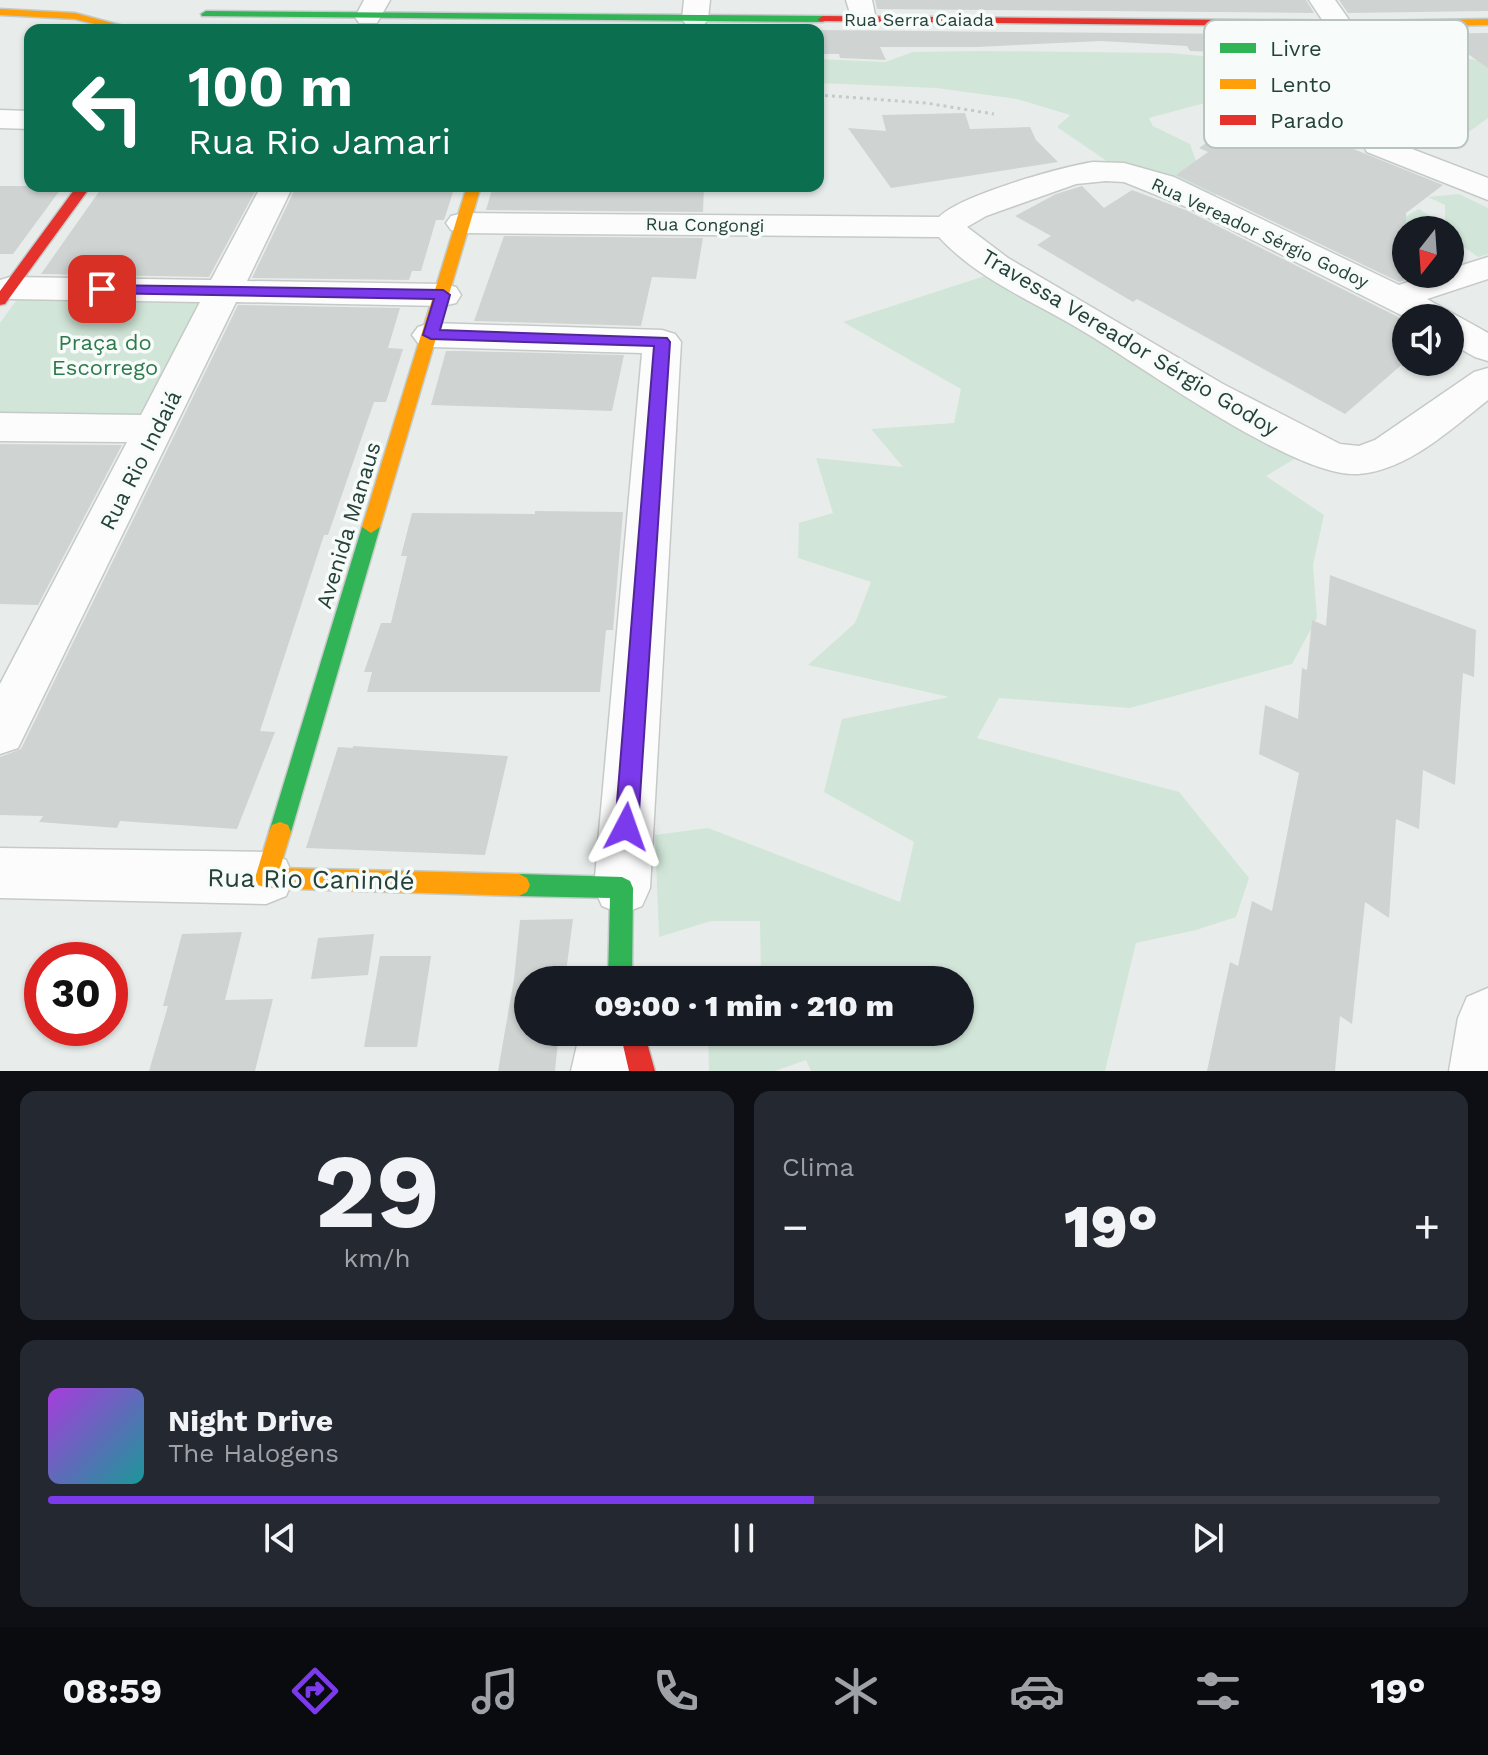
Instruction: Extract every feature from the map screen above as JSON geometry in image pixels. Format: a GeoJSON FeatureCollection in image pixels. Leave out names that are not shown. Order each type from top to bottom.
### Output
{"type":"FeatureCollection","features":[{"type":"Feature","properties":{"kind":"main road"},"geometry":{"type":"LineString","coordinates":[[0,4],[107,3]]}},
{"type":"Feature","properties":{"kind":"main road","name":"Rua Serra Caiada"},"geometry":{"type":"LineString","coordinates":[[210,7],[372,8],[526,16],[696,9],[861,10],[1204,20]]}},
{"type":"Feature","properties":{"kind":"main road"},"geometry":{"type":"LineString","coordinates":[[199,24],[210,7]]}},
{"type":"Feature","properties":{"kind":"main road"},"geometry":{"type":"LineString","coordinates":[[0,12],[75,16],[108,24]]}},
{"type":"Feature","properties":{"kind":"main road","name":"Rua Serra Caiada"},"geometry":{"type":"LineString","coordinates":[[1468,22],[1488,22]]}},
{"type":"Feature","properties":{"kind":"main road"},"geometry":{"type":"LineString","coordinates":[[5,294],[80,192]]}},
{"type":"Feature","properties":{"kind":"main road","name":"Avenida Manaus"},"geometry":{"type":"LineString","coordinates":[[266,878],[472,192]]}},
{"type":"Feature","properties":{"kind":"main road","name":"Rua Rio Canindé"},"geometry":{"type":"LineString","coordinates":[[266,878],[622,888]]}},
{"type":"Feature","properties":{"kind":"main road"},"geometry":{"type":"LineString","coordinates":[[620,966],[622,888]]}},
{"type":"Feature","properties":{"kind":"main road"},"geometry":{"type":"LineString","coordinates":[[636,1046],[642,1071]]}},
{"type":"Feature","properties":{"kind":"street"},"geometry":{"type":"LineString","coordinates":[[1322,0],[1336,20]]}},
{"type":"Feature","properties":{"kind":"street"},"geometry":{"type":"LineString","coordinates":[[0,119],[24,120]]}},
{"type":"Feature","properties":{"kind":"street"},"geometry":{"type":"LineString","coordinates":[[1385,148],[1488,190]]}},
{"type":"Feature","properties":{"kind":"street","name":"Rua Vereador Sérgio Godoy"},"geometry":{"type":"LineString","coordinates":[[948,227],[960,216],[1053,181],[1093,172],[1119,173],[1199,202],[1409,304]]}},
{"type":"Feature","properties":{"kind":"street","name":"Rua Rio Indaiá"},"geometry":{"type":"LineString","coordinates":[[0,733],[274,192]]}},
{"type":"Feature","properties":{"kind":"street","name":"Rua Congongi"},"geometry":{"type":"LineString","coordinates":[[463,223],[948,227]]}},
{"type":"Feature","properties":{"kind":"street","name":"Travessa Vereador Sérgio Godoy"},"geometry":{"type":"LineString","coordinates":[[948,227],[969,246],[1239,411],[1317,450],[1359,460],[1383,454],[1488,381]]}},
{"type":"Feature","properties":{"kind":"street"},"geometry":{"type":"LineString","coordinates":[[1397,297],[1488,268]]}},
{"type":"Feature","properties":{"kind":"street"},"geometry":{"type":"LineString","coordinates":[[5,294],[226,292],[443,295]]}},
{"type":"Feature","properties":{"kind":"street"},"geometry":{"type":"LineString","coordinates":[[431,335],[662,342],[622,888]]}},
{"type":"Feature","properties":{"kind":"street"},"geometry":{"type":"LineString","coordinates":[[1464,335],[1488,349]]}},
{"type":"Feature","properties":{"kind":"street"},"geometry":{"type":"LineString","coordinates":[[0,427],[156,429]]}},
{"type":"Feature","properties":{"kind":"street","name":"Rua Rio Canindé"},"geometry":{"type":"LineString","coordinates":[[0,873],[266,878]]}},
{"type":"Feature","properties":{"kind":"street"},"geometry":{"type":"LineString","coordinates":[[1480,1071],[1488,1018]]}},
{"type":"Feature","properties":{"kind":"street"},"geometry":{"type":"LineString","coordinates":[[602,1071],[607,1046]]}},
{"type":"Feature","properties":{"kind":"path"},"geometry":{"type":"LineString","coordinates":[[824,95],[926,103],[994,114]]}},
{"type":"Feature","properties":{"kind":"green space"},"geometry":{"type":"Polygon","coordinates":[[[913,52],[1170,53],[1204,56],[1204,103],[1149,118],[1153,126],[1190,144],[1196,161],[1235,180],[1210,199],[1111,164],[1057,127],[1070,115],[1017,99],[936,88],[824,83],[824,59],[885,62],[913,52]]]}},
{"type":"Feature","properties":{"kind":"green space"},"geometry":{"type":"Polygon","coordinates":[[[1468,59],[1488,61],[1488,118],[1468,133],[1468,59]]]}},
{"type":"Feature","properties":{"kind":"green space"},"geometry":{"type":"Polygon","coordinates":[[[1459,194],[1488,208],[1488,254],[1478,257],[1464,248],[1464,216],[1445,216],[1445,205],[1428,197],[1459,194]]]}},
{"type":"Feature","properties":{"kind":"green space"},"geometry":{"type":"Polygon","coordinates":[[[1419,209],[1430,216],[1407,216],[1419,209]]]}},
{"type":"Feature","properties":{"kind":"green space"},"geometry":{"type":"Polygon","coordinates":[[[997,272],[1326,440],[1266,476],[1324,515],[1313,565],[1317,618],[1292,664],[1130,708],[999,698],[977,738],[1179,792],[1249,878],[1236,917],[1196,930],[1136,943],[1105,1071],[811,1071],[806,1060],[775,1071],[709,1071],[708,1046],[974,1046],[974,966],[761,966],[760,921],[711,921],[659,937],[655,835],[708,828],[900,902],[914,842],[824,792],[842,719],[949,697],[808,665],[855,623],[871,582],[798,558],[799,523],[833,513],[816,458],[903,467],[871,429],[954,423],[961,389],[843,322],[997,272]]]}},
{"type":"Feature","properties":{"kind":"green space","name":"Praça do Escorrego"},"geometry":{"type":"Polygon","coordinates":[[[18,298],[208,299],[144,416],[0,416],[0,323],[18,298]]]}},
{"type":"Feature","properties":{"kind":"building"},"geometry":{"type":"Polygon","coordinates":[[[875,0],[1306,0],[1314,13],[877,9],[875,0]]]}},
{"type":"Feature","properties":{"kind":"building"},"geometry":{"type":"Polygon","coordinates":[[[1339,0],[1488,0],[1488,11],[1348,13],[1339,0]]]}},
{"type":"Feature","properties":{"kind":"building"},"geometry":{"type":"Polygon","coordinates":[[[824,30],[1204,34],[1204,51],[1190,51],[1187,46],[1101,41],[977,47],[880,47],[886,60],[840,58],[839,54],[824,54],[824,30]]]}},
{"type":"Feature","properties":{"kind":"building"},"geometry":{"type":"Polygon","coordinates":[[[1468,33],[1488,33],[1488,68],[1468,54],[1468,33]]]}},
{"type":"Feature","properties":{"kind":"building"},"geometry":{"type":"Polygon","coordinates":[[[965,113],[970,129],[1030,127],[1036,140],[1058,162],[891,188],[848,128],[886,131],[882,115],[965,113]]]}},
{"type":"Feature","properties":{"kind":"building"},"geometry":{"type":"Polygon","coordinates":[[[1204,144],[1204,148],[1351,148],[1443,185],[1406,216],[1392,216],[1392,279],[1176,175],[1208,152],[1199,148],[1204,144]]]}},
{"type":"Feature","properties":{"kind":"building"},"geometry":{"type":"Polygon","coordinates":[[[0,186],[24,186],[24,192],[59,192],[13,254],[0,254],[0,186]]]}},
{"type":"Feature","properties":{"kind":"building"},"geometry":{"type":"Polygon","coordinates":[[[1082,186],[1104,208],[1132,190],[1188,211],[1392,314],[1392,373],[1345,414],[1137,299],[1133,302],[1037,245],[1051,236],[1015,216],[1056,194],[1082,186]]]}},
{"type":"Feature","properties":{"kind":"building"},"geometry":{"type":"Polygon","coordinates":[[[99,192],[255,192],[209,277],[41,274],[99,192]]]}},
{"type":"Feature","properties":{"kind":"building"},"geometry":{"type":"Polygon","coordinates":[[[294,192],[453,192],[444,220],[436,220],[421,271],[412,271],[409,280],[252,278],[294,192]]]}},
{"type":"Feature","properties":{"kind":"building"},"geometry":{"type":"Polygon","coordinates":[[[491,192],[704,192],[703,212],[486,210],[491,192]]]}},
{"type":"Feature","properties":{"kind":"building"},"geometry":{"type":"Polygon","coordinates":[[[504,236],[703,238],[696,279],[652,277],[641,326],[474,321],[504,236]]]}},
{"type":"Feature","properties":{"kind":"building"},"geometry":{"type":"Polygon","coordinates":[[[238,305],[400,308],[388,348],[403,349],[386,402],[374,402],[328,535],[324,535],[260,731],[275,732],[237,829],[120,821],[117,828],[39,822],[43,816],[0,815],[0,757],[21,749],[238,305]]]}},
{"type":"Feature","properties":{"kind":"building"},"geometry":{"type":"Polygon","coordinates":[[[446,351],[624,355],[612,411],[431,405],[446,351]]]}},
{"type":"Feature","properties":{"kind":"building"},"geometry":{"type":"Polygon","coordinates":[[[0,444],[122,445],[38,605],[0,604],[0,444]]]}},
{"type":"Feature","properties":{"kind":"building"},"geometry":{"type":"Polygon","coordinates":[[[535,511],[623,512],[613,630],[606,630],[600,692],[367,692],[372,672],[364,672],[381,623],[391,623],[407,556],[401,556],[412,513],[535,514],[535,511]]]}},
{"type":"Feature","properties":{"kind":"building"},"geometry":{"type":"Polygon","coordinates":[[[1330,575],[1476,630],[1474,677],[1463,673],[1455,785],[1423,770],[1419,829],[1396,819],[1389,918],[1365,902],[1352,1024],[1340,1016],[1335,1071],[1207,1071],[1230,962],[1238,966],[1252,901],[1272,911],[1299,773],[1259,754],[1265,705],[1298,719],[1302,668],[1307,670],[1312,620],[1326,626],[1330,575]]]}},
{"type":"Feature","properties":{"kind":"building"},"geometry":{"type":"Polygon","coordinates":[[[338,747],[508,756],[485,855],[306,848],[338,747]]]}},
{"type":"Feature","properties":{"kind":"building"},"geometry":{"type":"Polygon","coordinates":[[[573,919],[567,966],[515,966],[520,920],[573,919]]]}},
{"type":"Feature","properties":{"kind":"building"},"geometry":{"type":"Polygon","coordinates":[[[242,932],[225,1000],[273,999],[255,1071],[149,1071],[168,1006],[163,1006],[182,934],[242,932]]]}},
{"type":"Feature","properties":{"kind":"building"},"geometry":{"type":"Polygon","coordinates":[[[374,934],[368,975],[311,979],[318,938],[374,934]]]}},
{"type":"Feature","properties":{"kind":"building"},"geometry":{"type":"Polygon","coordinates":[[[380,956],[431,956],[417,1047],[364,1047],[380,956]]]}},
{"type":"Feature","properties":{"kind":"building"},"geometry":{"type":"Polygon","coordinates":[[[514,979],[514,1046],[558,1046],[555,1071],[498,1071],[514,979]]]}},
{"type":"Feature","properties":{"kind":"traffic: fast"},"geometry":{"type":"LineString","coordinates":[[206,14],[823,19]]}},
{"type":"Feature","properties":{"kind":"traffic: fast"},"geometry":{"type":"LineString","coordinates":[[280,832],[371,527]]}},
{"type":"Feature","properties":{"kind":"traffic: fast"},"geometry":{"type":"LineString","coordinates":[[519,885],[622,888],[620,966]]}},
{"type":"Feature","properties":{"kind":"traffic: slow"},"geometry":{"type":"LineString","coordinates":[[0,12],[75,16],[108,24]]}},
{"type":"Feature","properties":{"kind":"traffic: slow"},"geometry":{"type":"LineString","coordinates":[[1468,22],[1488,22]]}},
{"type":"Feature","properties":{"kind":"traffic: slow"},"geometry":{"type":"LineString","coordinates":[[371,527],[472,192]]}},
{"type":"Feature","properties":{"kind":"traffic: slow"},"geometry":{"type":"LineString","coordinates":[[280,832],[266,878],[519,885]]}},
{"type":"Feature","properties":{"kind":"traffic: jam"},"geometry":{"type":"LineString","coordinates":[[823,19],[1204,23]]}},
{"type":"Feature","properties":{"kind":"traffic: jam"},"geometry":{"type":"LineString","coordinates":[[0,301],[80,192]]}},
{"type":"Feature","properties":{"kind":"traffic: jam"},"geometry":{"type":"LineString","coordinates":[[636,1046],[642,1071]]}},
{"type":"Feature","properties":{"kind":"route"},"geometry":{"type":"LineString","coordinates":[[102,289],[443,295],[431,335],[662,342],[626,827]]}}]}
